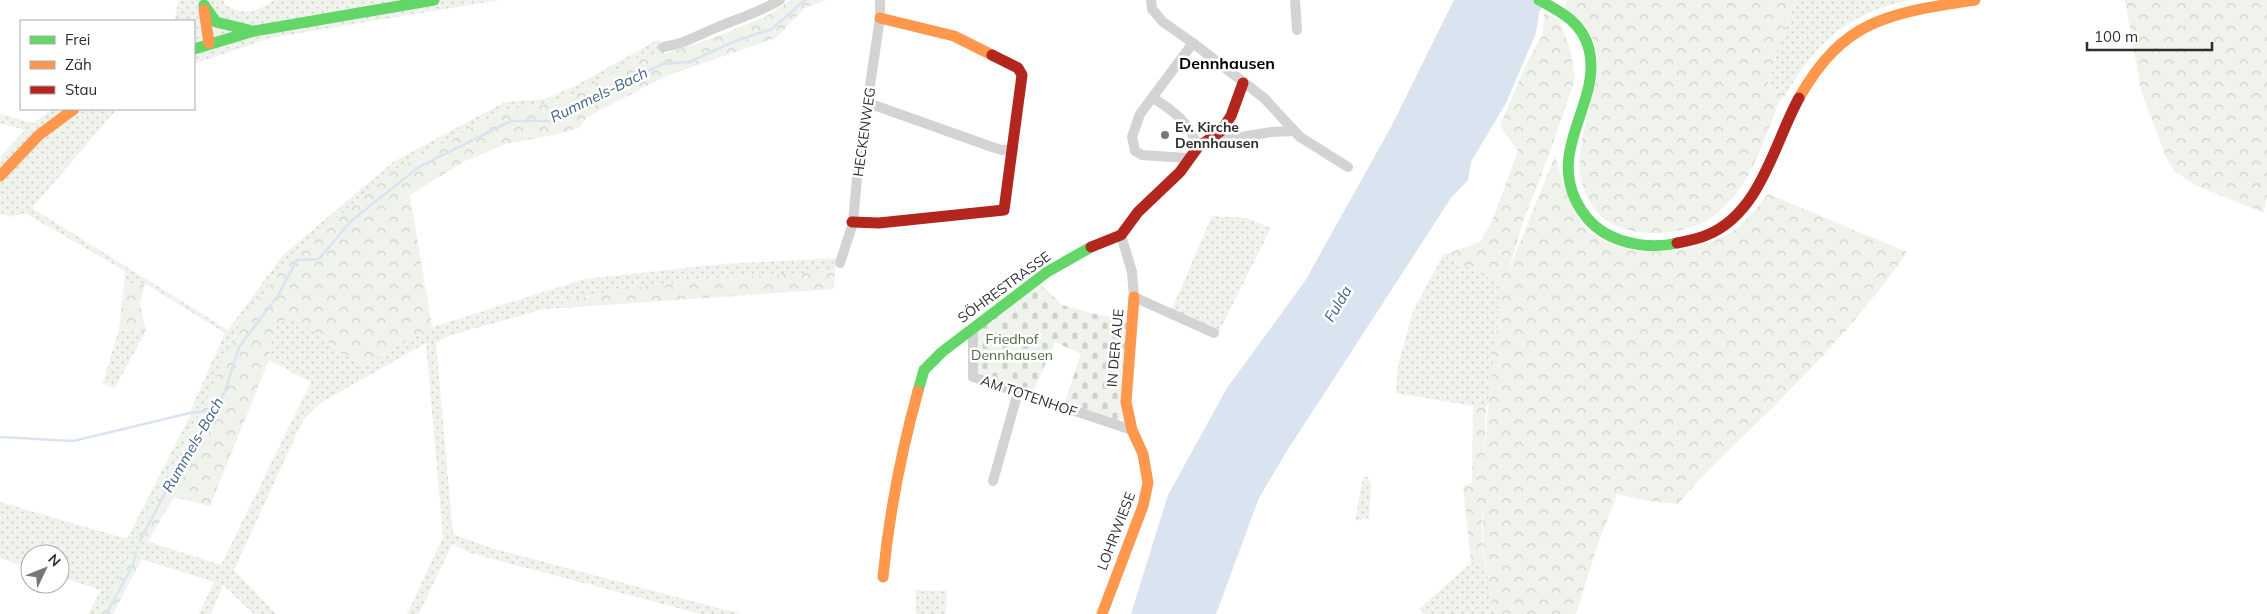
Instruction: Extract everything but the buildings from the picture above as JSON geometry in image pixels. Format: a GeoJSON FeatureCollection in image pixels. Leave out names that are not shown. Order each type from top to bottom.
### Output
{"type":"FeatureCollection","features":[{"type":"Feature","properties":{"kind":"street"},"geometry":{"type":"LineString","coordinates":[[195,48],[254,31],[434,0]]}},
{"type":"Feature","properties":{"kind":"street"},"geometry":{"type":"LineString","coordinates":[[662,47],[687,42],[712,29],[759,12],[780,0]]}},
{"type":"Feature","properties":{"kind":"street","name":"HECKENWEG"},"geometry":{"type":"LineString","coordinates":[[840,262],[852,222],[880,18],[880,0]]}},
{"type":"Feature","properties":{"kind":"street"},"geometry":{"type":"LineString","coordinates":[[1151,0],[1152,9],[1163,22],[1193,42],[1264,98],[1294,131],[1322,152],[1348,167]]}},
{"type":"Feature","properties":{"kind":"street"},"geometry":{"type":"LineString","coordinates":[[1295,0],[1297,30]]}},
{"type":"Feature","properties":{"kind":"street"},"geometry":{"type":"LineString","coordinates":[[1539,0],[1574,21],[1590,52],[1588,85],[1577,116],[1568,155],[1568,174],[1575,200],[1593,226],[1612,237],[1631,243],[1658,246],[1682,243],[1706,236],[1727,223],[1747,204],[1763,181],[1798,96],[1813,72],[1833,50],[1852,34],[1878,20],[1896,14],[1975,0]]}},
{"type":"Feature","properties":{"kind":"street"},"geometry":{"type":"LineString","coordinates":[[203,2],[216,22],[222,26],[254,31]]}},
{"type":"Feature","properties":{"kind":"street"},"geometry":{"type":"LineString","coordinates":[[203,2],[209,43]]}},
{"type":"Feature","properties":{"kind":"street"},"geometry":{"type":"LineString","coordinates":[[852,222],[879,223],[1004,210],[1013,149],[1022,75],[1018,68],[954,36],[880,18]]}},
{"type":"Feature","properties":{"kind":"street"},"geometry":{"type":"LineString","coordinates":[[1187,158],[1142,155],[1135,151],[1132,137],[1140,114],[1193,42]]}},
{"type":"Feature","properties":{"kind":"street","name":"SÖHRESTRASSE"},"geometry":{"type":"LineString","coordinates":[[883,577],[890,512],[905,438],[924,370],[942,352],[1009,300],[1068,259],[1121,235],[1138,212],[1180,172],[1187,158],[1221,131],[1243,83]]}},
{"type":"Feature","properties":{"kind":"street"},"geometry":{"type":"LineString","coordinates":[[1153,98],[1176,113],[1202,145],[1271,132],[1294,131]]}},
{"type":"Feature","properties":{"kind":"street"},"geometry":{"type":"LineString","coordinates":[[868,103],[992,147],[1002,150],[1013,149]]}},
{"type":"Feature","properties":{"kind":"street"},"geometry":{"type":"LineString","coordinates":[[0,176],[39,135],[73,110]]}},
{"type":"Feature","properties":{"kind":"street","name":"IN DER AUE"},"geometry":{"type":"LineString","coordinates":[[1121,235],[1132,272],[1134,297],[1126,402]]}},
{"type":"Feature","properties":{"kind":"street","name":"IN DER AUE"},"geometry":{"type":"LineString","coordinates":[[1134,297],[1214,333]]}},
{"type":"Feature","properties":{"kind":"street","name":"AM TOTENHOF"},"geometry":{"type":"LineString","coordinates":[[973,328],[973,376],[1132,430]]}},
{"type":"Feature","properties":{"kind":"street"},"geometry":{"type":"LineString","coordinates":[[993,481],[1018,392]]}},
{"type":"Feature","properties":{"kind":"street","name":"LOHRWIESE"},"geometry":{"type":"LineString","coordinates":[[1102,614],[1143,506],[1148,484],[1143,454],[1132,430],[1126,402]]}},
{"type":"Feature","properties":{"kind":"green space"},"geometry":{"type":"Polygon","coordinates":[[[179,0],[224,0],[225,5],[239,11],[250,12],[274,0],[500,0],[270,38],[195,64],[195,20],[174,20],[179,0]]]}},
{"type":"Feature","properties":{"kind":"green space"},"geometry":{"type":"Polygon","coordinates":[[[791,0],[826,0],[805,8],[776,38],[666,76],[587,117],[579,128],[554,135],[505,144],[463,162],[410,195],[432,327],[362,366],[293,317],[285,320],[272,333],[269,360],[210,506],[174,497],[148,542],[136,541],[204,406],[235,333],[288,259],[396,169],[504,110],[548,104],[576,94],[636,59],[664,54],[710,39],[765,17],[791,0]]]}},
{"type":"Feature","properties":{"kind":"green space"},"geometry":{"type":"Polygon","coordinates":[[[1567,0],[1794,0],[1767,86],[1786,94],[1779,102],[1761,149],[1738,192],[1723,209],[1704,222],[1681,230],[1646,233],[1631,231],[1617,226],[1598,213],[1585,191],[1580,168],[1581,144],[1597,75],[1597,53],[1590,33],[1564,6],[1567,0]]]}},
{"type":"Feature","properties":{"kind":"green space"},"geometry":{"type":"Polygon","coordinates":[[[1794,0],[1910,0],[1870,12],[1852,21],[1837,32],[1810,59],[1786,94],[1767,86],[1794,0]]]}},
{"type":"Feature","properties":{"kind":"green space"},"geometry":{"type":"Polygon","coordinates":[[[2125,0],[2267,0],[2267,196],[2264,213],[2195,185],[2174,171],[2166,157],[2141,90],[2125,0]]]}},
{"type":"Feature","properties":{"kind":"green space"},"geometry":{"type":"Polygon","coordinates":[[[1544,13],[1559,19],[1571,52],[1575,79],[1549,155],[1524,219],[1507,275],[1555,156],[1567,194],[1581,221],[1587,229],[1601,240],[1618,247],[1638,251],[1659,252],[1681,250],[1719,239],[1743,222],[1768,194],[1907,252],[1859,315],[1824,354],[1678,504],[1648,501],[1617,494],[1597,547],[1576,614],[1495,614],[1484,554],[1483,487],[1490,385],[1503,285],[1443,255],[1480,242],[1492,221],[1518,151],[1500,126],[1526,65],[1543,34],[1544,13]]]}},
{"type":"Feature","properties":{"kind":"green space"},"geometry":{"type":"Polygon","coordinates":[[[659,39],[664,54],[636,59],[576,94],[548,104],[504,110],[396,169],[288,259],[235,333],[204,406],[136,541],[149,542],[221,565],[311,382],[269,360],[272,333],[285,320],[293,317],[362,366],[432,327],[585,279],[722,264],[836,258],[835,271],[706,279],[644,286],[563,301],[562,308],[544,309],[448,336],[436,343],[453,534],[491,548],[741,614],[701,614],[470,553],[452,544],[419,614],[407,614],[443,537],[426,343],[322,402],[303,420],[234,570],[276,614],[254,614],[223,585],[211,614],[199,614],[214,582],[132,556],[101,614],[88,614],[101,590],[70,580],[70,544],[20,544],[20,565],[0,558],[0,502],[127,539],[190,416],[191,409],[225,333],[145,283],[124,284],[125,271],[25,213],[11,217],[0,213],[0,157],[25,130],[0,123],[0,114],[33,123],[52,110],[116,110],[32,208],[228,330],[283,255],[393,162],[505,102],[545,99],[575,86],[659,39]]]}},
{"type":"Feature","properties":{"kind":"green space"},"geometry":{"type":"Polygon","coordinates":[[[1212,216],[1247,218],[1271,228],[1218,333],[1171,311],[1212,216]]]}},
{"type":"Feature","properties":{"kind":"green space"},"geometry":{"type":"Polygon","coordinates":[[[1443,255],[1503,285],[1488,405],[1473,406],[1396,393],[1398,366],[1413,311],[1443,255]]]}},
{"type":"Feature","properties":{"kind":"green space"},"geometry":{"type":"Polygon","coordinates":[[[835,271],[834,289],[562,308],[563,301],[644,286],[706,279],[835,271]]]}},
{"type":"Feature","properties":{"kind":"green space","name":"Friedhof Dennhausen"},"geometry":{"type":"Polygon","coordinates":[[[1038,282],[1062,305],[1128,320],[1123,417],[1117,422],[1064,404],[1081,354],[1055,342],[1033,392],[975,372],[975,329],[1038,282]]]}},
{"type":"Feature","properties":{"kind":"green space"},"geometry":{"type":"Polygon","coordinates":[[[145,283],[140,303],[146,331],[119,329],[124,284],[145,283]]]}},
{"type":"Feature","properties":{"kind":"green space"},"geometry":{"type":"Polygon","coordinates":[[[119,329],[146,331],[114,389],[103,383],[119,329]]]}},
{"type":"Feature","properties":{"kind":"green space"},"geometry":{"type":"Polygon","coordinates":[[[1486,405],[1482,527],[1484,563],[1471,563],[1463,486],[1472,483],[1473,406],[1486,405]]]}},
{"type":"Feature","properties":{"kind":"green space"},"geometry":{"type":"Polygon","coordinates":[[[1367,476],[1371,484],[1369,518],[1355,521],[1363,477],[1367,476]]]}},
{"type":"Feature","properties":{"kind":"green space"},"geometry":{"type":"Polygon","coordinates":[[[131,556],[142,559],[113,614],[101,614],[131,556]]]}},
{"type":"Feature","properties":{"kind":"green space"},"geometry":{"type":"Polygon","coordinates":[[[1471,563],[1485,563],[1495,614],[1425,614],[1419,609],[1471,563]]]}},
{"type":"Feature","properties":{"kind":"green space"},"geometry":{"type":"Polygon","coordinates":[[[916,590],[947,591],[946,614],[916,614],[916,590]]]}},
{"type":"Feature","properties":{"kind":"water","name":"Fulda"},"geometry":{"type":"Polygon","coordinates":[[[1454,0],[1545,0],[1539,13],[1536,33],[1506,103],[1471,162],[1468,180],[1451,198],[1285,454],[1259,498],[1216,614],[1131,614],[1168,495],[1227,388],[1305,281],[1391,127],[1454,0]]]}},
{"type":"Feature","properties":{"kind":"waterway","name":"Rummels-Bach"},"geometry":{"type":"LineString","coordinates":[[140,541],[177,470],[185,464],[225,391],[239,347],[277,297],[297,260],[319,259],[351,221],[419,167],[511,121],[552,121],[598,99],[629,79],[663,64],[689,62],[735,41],[772,29],[805,0]]}},
{"type":"Feature","properties":{"kind":"waterway"},"geometry":{"type":"LineString","coordinates":[[0,437],[73,441],[190,413],[215,410]]}},
{"type":"Feature","properties":{"kind":"waterway"},"geometry":{"type":"LineString","coordinates":[[106,614],[133,565],[136,552]]}},
{"type":"Feature","properties":{"kind":"traffic: fast"},"geometry":{"type":"LineString","coordinates":[[195,49],[254,31],[434,0]]}},
{"type":"Feature","properties":{"kind":"traffic: fast"},"geometry":{"type":"LineString","coordinates":[[1539,0],[1570,19],[1581,32],[1589,49],[1591,68],[1589,87],[1568,161],[1569,181],[1578,205],[1595,226],[1620,240],[1649,246],[1677,243]]}},
{"type":"Feature","properties":{"kind":"traffic: fast"},"geometry":{"type":"LineString","coordinates":[[204,5],[216,22],[249,30]]}},
{"type":"Feature","properties":{"kind":"traffic: fast"},"geometry":{"type":"LineString","coordinates":[[918,391],[924,370],[942,352],[1047,272],[1091,247]]}},
{"type":"Feature","properties":{"kind":"traffic: slow"},"geometry":{"type":"LineString","coordinates":[[1799,98],[1816,71],[1852,35],[1872,24],[1894,16],[1975,0]]}},
{"type":"Feature","properties":{"kind":"traffic: slow"},"geometry":{"type":"LineString","coordinates":[[204,10],[209,43]]}},
{"type":"Feature","properties":{"kind":"traffic: slow"},"geometry":{"type":"LineString","coordinates":[[880,18],[954,36],[992,55]]}},
{"type":"Feature","properties":{"kind":"traffic: slow"},"geometry":{"type":"LineString","coordinates":[[0,176],[39,135],[73,110]]}},
{"type":"Feature","properties":{"kind":"traffic: slow"},"geometry":{"type":"LineString","coordinates":[[1102,614],[1143,506],[1148,483],[1143,454],[1132,430],[1126,402],[1134,297]]}},
{"type":"Feature","properties":{"kind":"traffic: slow"},"geometry":{"type":"LineString","coordinates":[[883,577],[896,484],[918,391]]}},
{"type":"Feature","properties":{"kind":"traffic: jam"},"geometry":{"type":"LineString","coordinates":[[852,222],[879,223],[1004,210],[1022,75],[1018,68],[992,55]]}},
{"type":"Feature","properties":{"kind":"traffic: jam"},"geometry":{"type":"LineString","coordinates":[[1091,247],[1121,235],[1138,212],[1180,172],[1198,147],[1221,131],[1231,116],[1243,83]]}},
{"type":"Feature","properties":{"kind":"traffic: jam"},"geometry":{"type":"LineString","coordinates":[[1677,243],[1707,235],[1725,225],[1741,211],[1764,175],[1799,98]]}},
{"type":"Feature","properties":{"kind":"place","name":"Ev. Kirche Dennhausen"},"geometry":{"type":"Point","coordinates":[1165,135]}},
{"type":"Feature","properties":{"kind":"district","name":"Dennhausen"},"geometry":{"type":"Point","coordinates":[1227,63]}}]}
